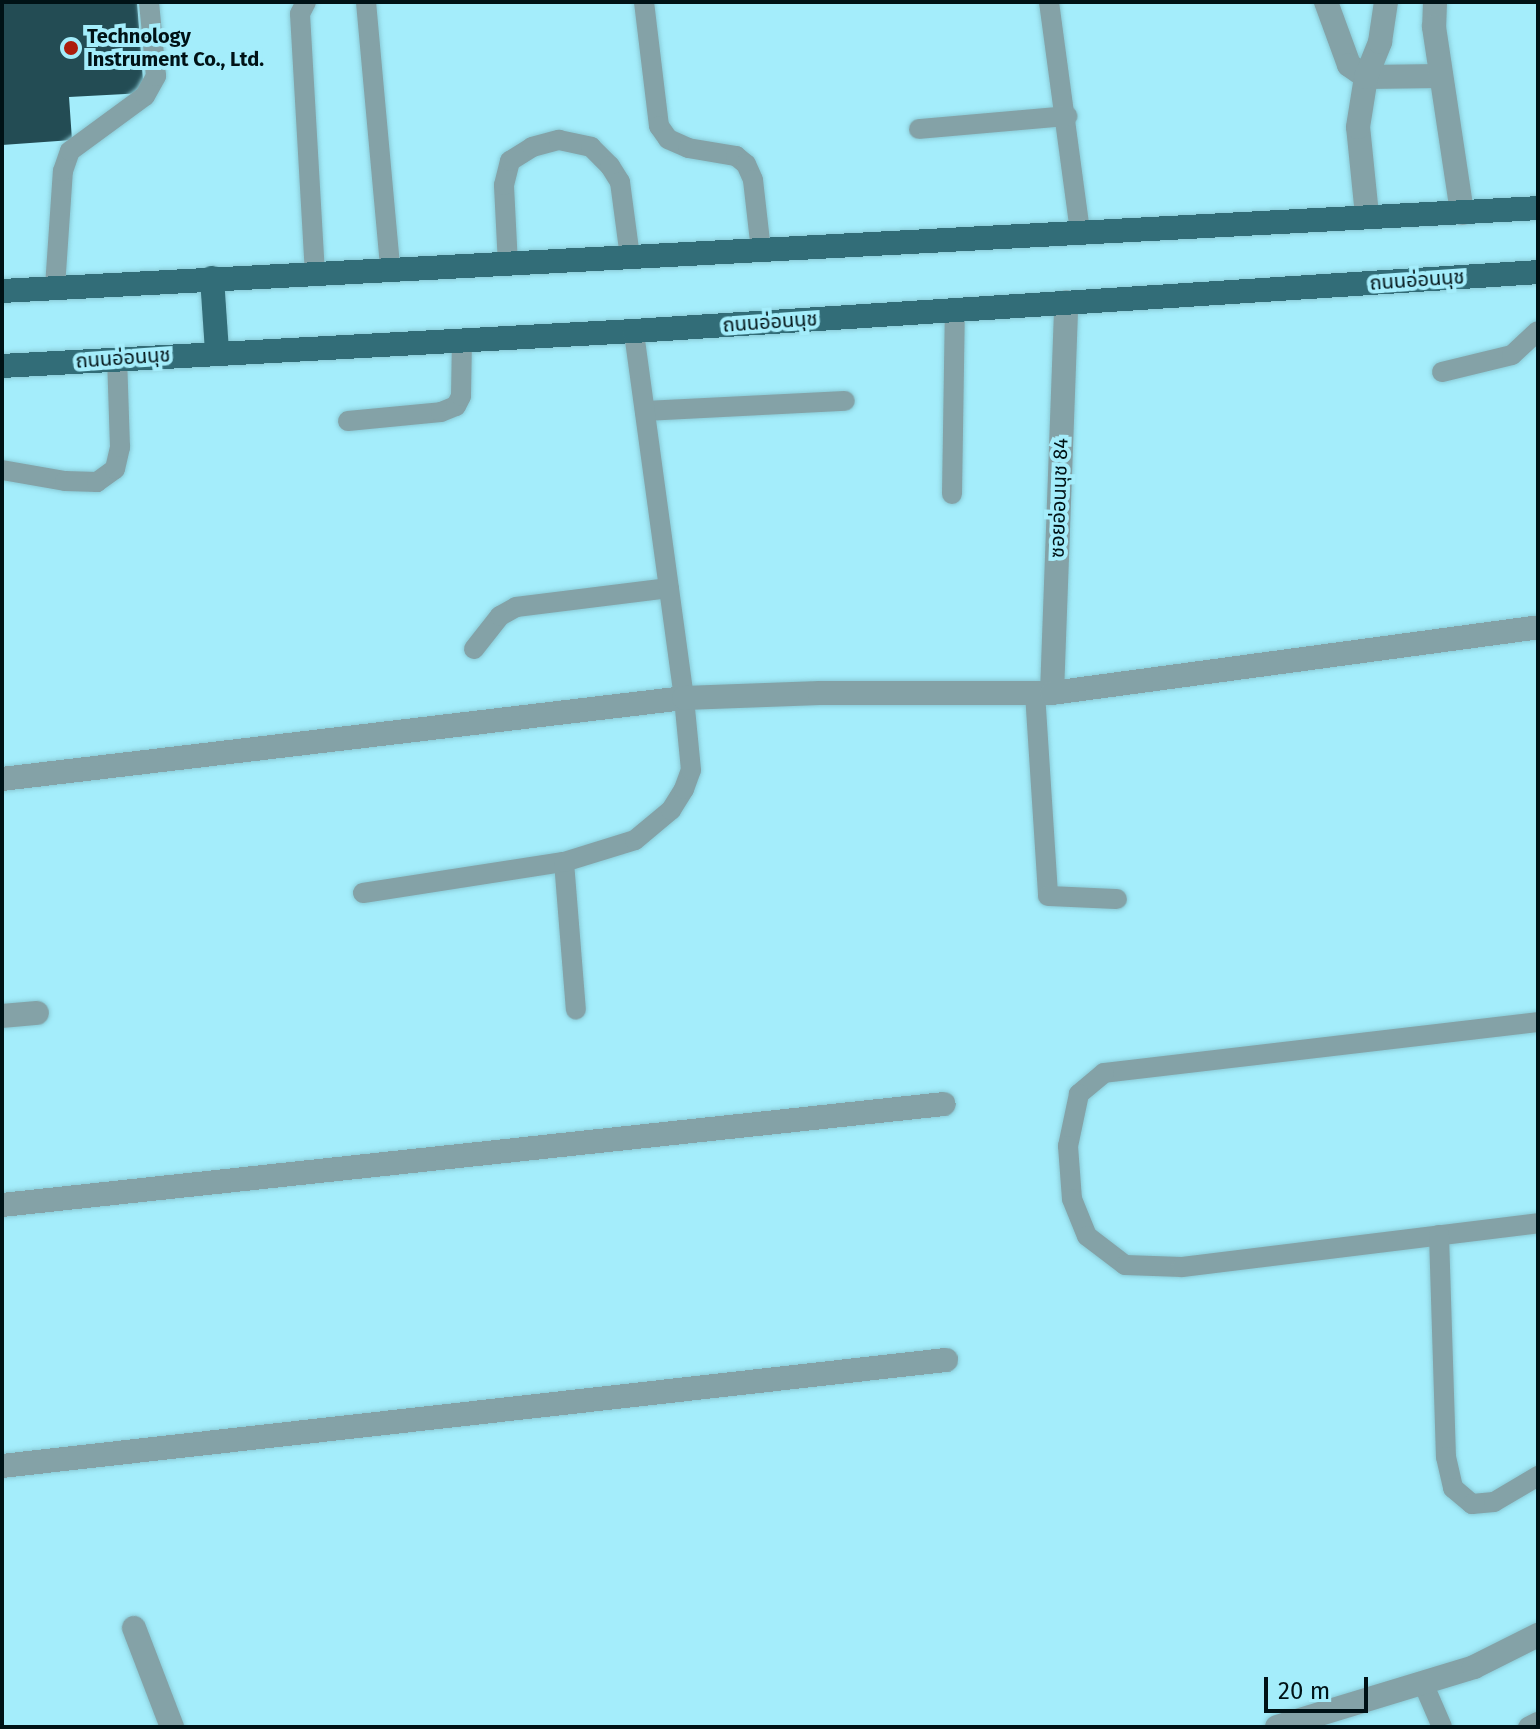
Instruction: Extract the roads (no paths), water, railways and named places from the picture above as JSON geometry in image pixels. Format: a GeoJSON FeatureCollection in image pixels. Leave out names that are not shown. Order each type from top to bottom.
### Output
{"type":"FeatureCollection","features":[{"type":"Feature","properties":{"kind":"main road"},"geometry":{"type":"LineString","coordinates":[[2,291],[390,268],[508,265],[1080,230],[1538,208]]}},
{"type":"Feature","properties":{"kind":"main road","name":"ถนนอ่อนนุช"},"geometry":{"type":"LineString","coordinates":[[2,366],[634,331],[1538,272]]}},
{"type":"Feature","properties":{"kind":"main road"},"geometry":{"type":"LineString","coordinates":[[212,278],[217,352]]}},
{"type":"Feature","properties":{"kind":"street"},"geometry":{"type":"LineString","coordinates":[[1326,2],[1349,65],[1366,77],[1441,76]]}},
{"type":"Feature","properties":{"kind":"street"},"geometry":{"type":"LineString","coordinates":[[1367,215],[1358,127],[1366,77],[1380,42],[1386,2]]}},
{"type":"Feature","properties":{"kind":"street"},"geometry":{"type":"LineString","coordinates":[[1435,2],[1441,76],[1462,213]]}},
{"type":"Feature","properties":{"kind":"street","name":"ซอยอ่อนนุช 84"},"geometry":{"type":"LineString","coordinates":[[1044,693],[1066,302]]}},
{"type":"Feature","properties":{"kind":"street"},"geometry":{"type":"LineString","coordinates":[[2,779],[684,698],[820,693],[1044,693],[1538,627]]}},
{"type":"Feature","properties":{"kind":"street"},"geometry":{"type":"LineString","coordinates":[[2,1016],[37,1013]]}},
{"type":"Feature","properties":{"kind":"street"},"geometry":{"type":"LineString","coordinates":[[2,1205],[944,1104]]}},
{"type":"Feature","properties":{"kind":"street"},"geometry":{"type":"LineString","coordinates":[[2,1466],[946,1360]]}},
{"type":"Feature","properties":{"kind":"street"},"geometry":{"type":"LineString","coordinates":[[134,1628],[172,1727]]}},
{"type":"Feature","properties":{"kind":"street"},"geometry":{"type":"LineString","coordinates":[[1277,1727],[1474,1667],[1538,1635]]}},
{"type":"Feature","properties":{"kind":"lane"},"geometry":{"type":"LineString","coordinates":[[55,287],[63,171],[70,151],[145,96],[156,76],[149,2]]}},
{"type":"Feature","properties":{"kind":"lane"},"geometry":{"type":"LineString","coordinates":[[306,2],[300,14],[315,272]]}},
{"type":"Feature","properties":{"kind":"lane"},"geometry":{"type":"LineString","coordinates":[[366,2],[390,268]]}},
{"type":"Feature","properties":{"kind":"lane"},"geometry":{"type":"LineString","coordinates":[[644,2],[659,126],[668,139],[688,148],[736,156],[746,164],[753,180],[761,250]]}},
{"type":"Feature","properties":{"kind":"lane"},"geometry":{"type":"LineString","coordinates":[[1049,2],[1067,116],[1080,230]]}},
{"type":"Feature","properties":{"kind":"lane"},"geometry":{"type":"LineString","coordinates":[[919,129],[1067,116]]}},
{"type":"Feature","properties":{"kind":"lane"},"geometry":{"type":"LineString","coordinates":[[508,265],[504,185],[510,161],[532,147],[559,140],[591,147],[610,166],[620,182],[630,257]]}},
{"type":"Feature","properties":{"kind":"lane"},"geometry":{"type":"LineString","coordinates":[[952,494],[955,310]]}},
{"type":"Feature","properties":{"kind":"lane"},"geometry":{"type":"LineString","coordinates":[[363,893],[564,862],[635,840],[671,810],[691,770],[634,331]]}},
{"type":"Feature","properties":{"kind":"lane"},"geometry":{"type":"LineString","coordinates":[[1442,372],[1512,355],[1538,331]]}},
{"type":"Feature","properties":{"kind":"lane"},"geometry":{"type":"LineString","coordinates":[[348,421],[441,412],[456,406],[461,396],[462,341]]}},
{"type":"Feature","properties":{"kind":"lane"},"geometry":{"type":"LineString","coordinates":[[2,470],[65,481],[97,482],[115,469],[120,447],[117,358]]}},
{"type":"Feature","properties":{"kind":"lane"},"geometry":{"type":"LineString","coordinates":[[645,411],[845,401]]}},
{"type":"Feature","properties":{"kind":"lane"},"geometry":{"type":"LineString","coordinates":[[474,649],[500,616],[516,607],[669,588]]}},
{"type":"Feature","properties":{"kind":"lane"},"geometry":{"type":"LineString","coordinates":[[1044,693],[1048,896],[1117,899]]}},
{"type":"Feature","properties":{"kind":"lane"},"geometry":{"type":"LineString","coordinates":[[564,862],[576,1010]]}},
{"type":"Feature","properties":{"kind":"lane"},"geometry":{"type":"LineString","coordinates":[[1538,1022],[1104,1073],[1079,1094],[1068,1146],[1072,1199],[1087,1236],[1125,1265],[1182,1267],[1538,1223]]}},
{"type":"Feature","properties":{"kind":"lane"},"geometry":{"type":"LineString","coordinates":[[1439,1235],[1446,1457],[1453,1488],[1472,1504],[1494,1502],[1538,1476]]}},
{"type":"Feature","properties":{"kind":"lane"},"geometry":{"type":"LineString","coordinates":[[1423,1683],[1442,1727]]}},
{"type":"Feature","properties":{"kind":"lane"},"geometry":{"type":"LineString","coordinates":[[1528,1727],[1538,1722]]}},
{"type":"Feature","properties":{"kind":"place","name":"Technology Instrument Co., Ltd."},"geometry":{"type":"Point","coordinates":[71,48]}}]}
